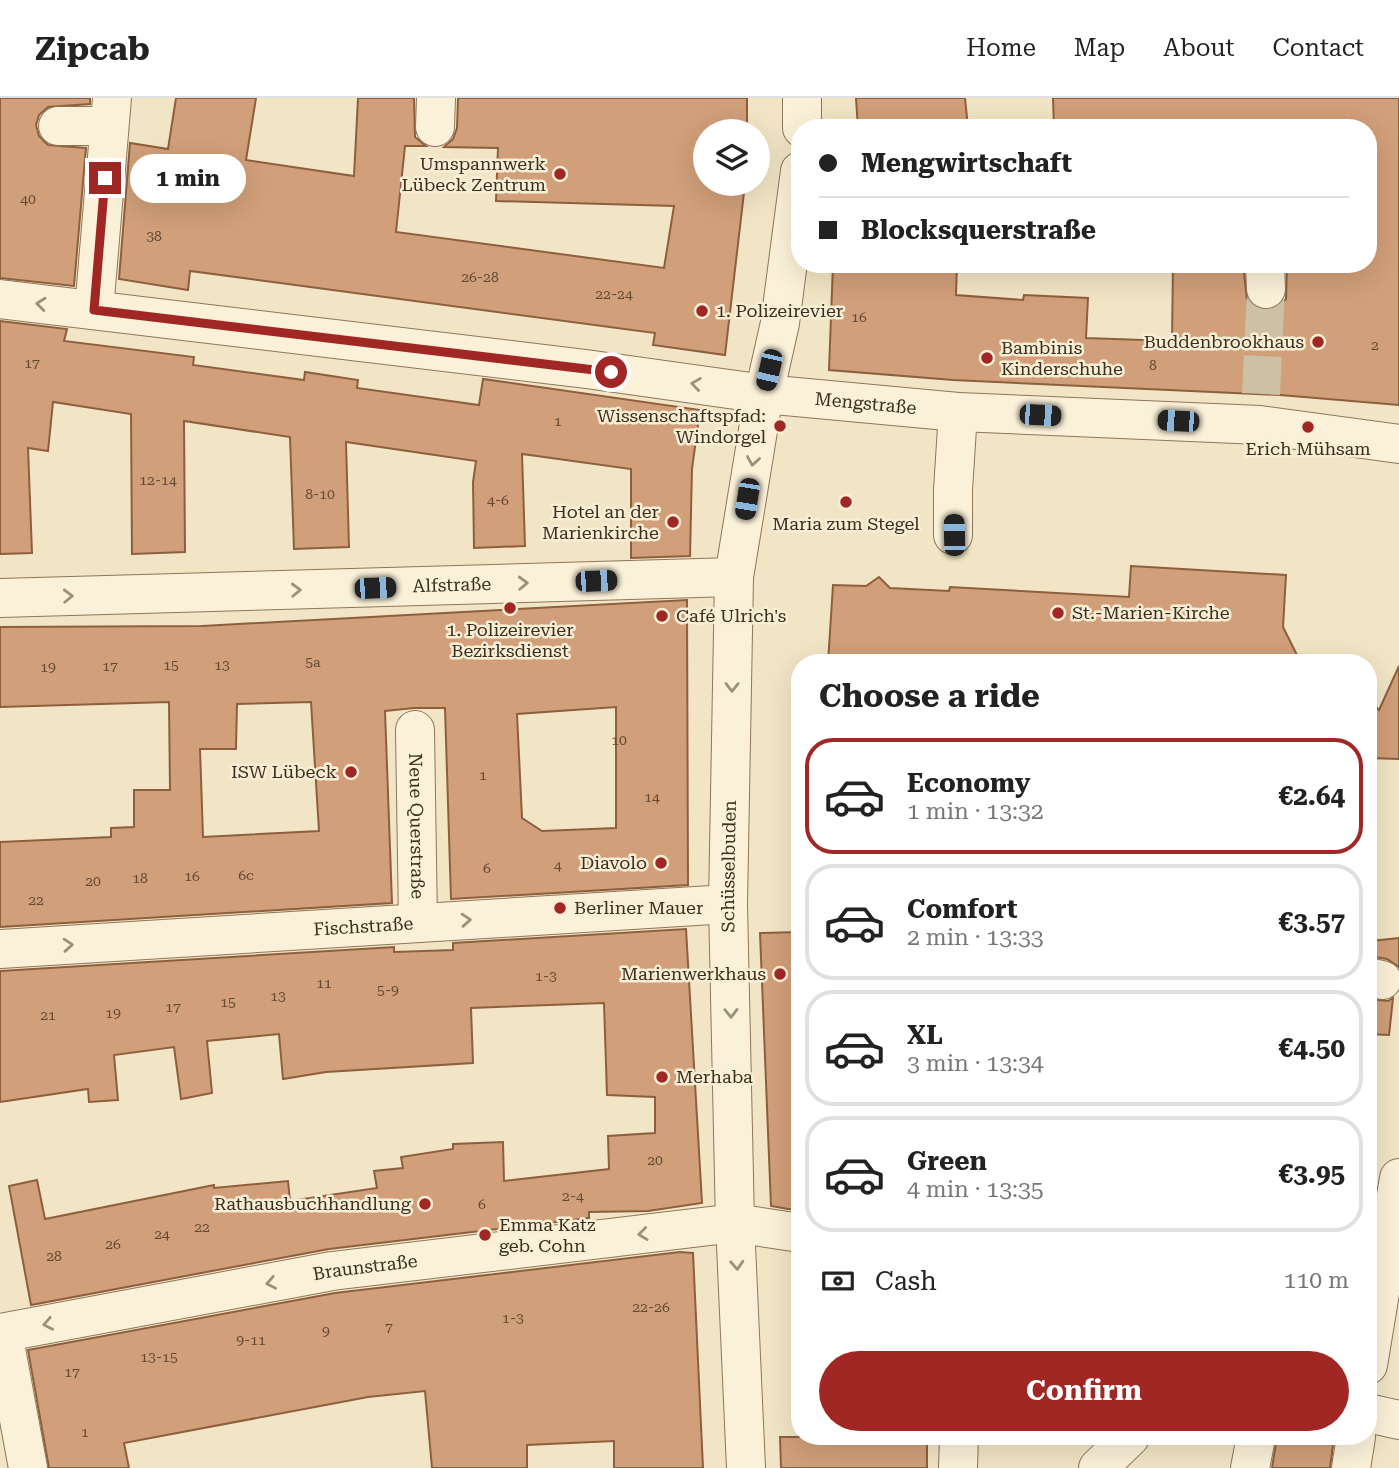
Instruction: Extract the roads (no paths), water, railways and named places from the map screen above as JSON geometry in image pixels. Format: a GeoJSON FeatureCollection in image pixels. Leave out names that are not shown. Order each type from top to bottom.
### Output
{"type":"FeatureCollection","features":[{"type":"Feature","properties":{"kind":"street"},"geometry":{"type":"LineString","coordinates":[[802,98],[802,119]]}},
{"type":"Feature","properties":{"kind":"street"},"geometry":{"type":"LineString","coordinates":[[58,126],[110,112],[94,310]]}},
{"type":"Feature","properties":{"kind":"street","name":"Schüsselbuden"},"geometry":{"type":"LineString","coordinates":[[746,1468],[735,1223],[728,904],[734,577],[764,394],[780,323],[791,239]]}},
{"type":"Feature","properties":{"kind":"street","name":"Mengstraße"},"geometry":{"type":"LineString","coordinates":[[0,299],[586,369],[764,394],[958,412],[1261,410],[1399,443]]}},
{"type":"Feature","properties":{"kind":"street"},"geometry":{"type":"LineString","coordinates":[[954,535],[953,490],[958,412]]}},
{"type":"Feature","properties":{"kind":"street","name":"Alfstraße"},"geometry":{"type":"LineString","coordinates":[[0,598],[734,577]]}},
{"type":"Feature","properties":{"kind":"street","name":"Neue Querstraße"},"geometry":{"type":"LineString","coordinates":[[415,730],[418,923]]}},
{"type":"Feature","properties":{"kind":"street","name":"Fischstraße"},"geometry":{"type":"LineString","coordinates":[[0,949],[728,904]]}},
{"type":"Feature","properties":{"kind":"street"},"geometry":{"type":"LineString","coordinates":[[1377,1311],[1399,1178]]}},
{"type":"Feature","properties":{"kind":"street","name":"Braunstraße"},"geometry":{"type":"LineString","coordinates":[[1,1333],[332,1271],[735,1223],[791,1232]]}},
{"type":"Feature","properties":{"kind":"street"},"geometry":{"type":"LineString","coordinates":[[1,1333],[28,1468]]}},
{"type":"Feature","properties":{"kind":"street"},"geometry":{"type":"LineString","coordinates":[[1377,1415],[1399,1420]]}},
{"type":"Feature","properties":{"kind":"street"},"geometry":{"type":"LineString","coordinates":[[958,1468],[959,1445]]}},
{"type":"Feature","properties":{"kind":"street"},"geometry":{"type":"LineString","coordinates":[[1098,1468],[1122,1445]]}},
{"type":"Feature","properties":{"kind":"street"},"geometry":{"type":"LineString","coordinates":[[1250,1468],[1254,1445]]}},
{"type":"Feature","properties":{"kind":"street"},"geometry":{"type":"LineString","coordinates":[[1351,1468],[1355,1445]]}},
{"type":"Feature","properties":{"kind":"tunnel"},"geometry":{"type":"LineString","coordinates":[[1261,394],[1266,289]]}},
{"type":"Feature","properties":{"kind":"place","name":"Umspannwerk Lübeck Zentrum"},"geometry":{"type":"Point","coordinates":[560,174]}},
{"type":"Feature","properties":{"kind":"place","name":"1. Polizeirevier"},"geometry":{"type":"Point","coordinates":[702,311]}},
{"type":"Feature","properties":{"kind":"place","name":"Buddenbrookhaus"},"geometry":{"type":"Point","coordinates":[1318,342]}},
{"type":"Feature","properties":{"kind":"place","name":"Bambinis Kinderschuhe"},"geometry":{"type":"Point","coordinates":[987,358]}},
{"type":"Feature","properties":{"kind":"place","name":"Wissenschaftspfad: Windorgel"},"geometry":{"type":"Point","coordinates":[780,426]}},
{"type":"Feature","properties":{"kind":"place","name":"Erich Mühsam"},"geometry":{"type":"Point","coordinates":[1308,427]}},
{"type":"Feature","properties":{"kind":"place","name":"Maria zum Stegel"},"geometry":{"type":"Point","coordinates":[846,502]}},
{"type":"Feature","properties":{"kind":"place","name":"Hotel an der Marienkirche"},"geometry":{"type":"Point","coordinates":[673,522]}},
{"type":"Feature","properties":{"kind":"place","name":"1. Polizeirevier Bezirksdienst"},"geometry":{"type":"Point","coordinates":[510,608]}},
{"type":"Feature","properties":{"kind":"place","name":"St.-Marien-Kirche"},"geometry":{"type":"Point","coordinates":[1058,613]}},
{"type":"Feature","properties":{"kind":"place","name":"Café Ulrich's"},"geometry":{"type":"Point","coordinates":[662,616]}},
{"type":"Feature","properties":{"kind":"place","name":"ISW Lübeck"},"geometry":{"type":"Point","coordinates":[351,772]}},
{"type":"Feature","properties":{"kind":"place","name":"Diavolo"},"geometry":{"type":"Point","coordinates":[661,863]}},
{"type":"Feature","properties":{"kind":"place","name":"Berliner Mauer"},"geometry":{"type":"Point","coordinates":[560,908]}},
{"type":"Feature","properties":{"kind":"place","name":"Marienwerkhaus"},"geometry":{"type":"Point","coordinates":[780,974]}},
{"type":"Feature","properties":{"kind":"place","name":"Merhaba"},"geometry":{"type":"Point","coordinates":[662,1077]}},
{"type":"Feature","properties":{"kind":"place","name":"Rathausbuchhandlung"},"geometry":{"type":"Point","coordinates":[425,1204]}},
{"type":"Feature","properties":{"kind":"place","name":"Emma Katz geb. Cohn"},"geometry":{"type":"Point","coordinates":[485,1235]}}]}
